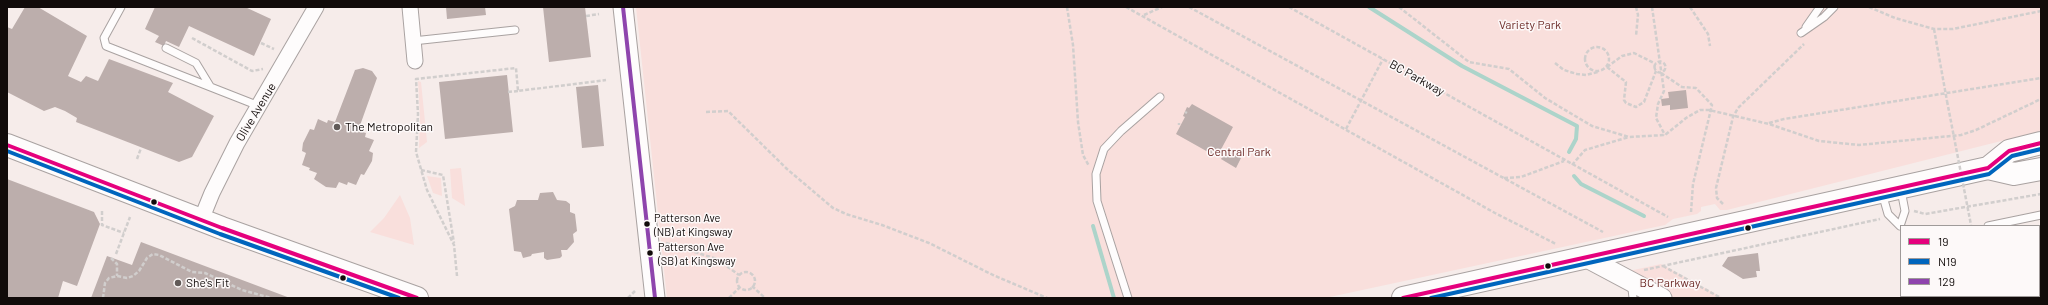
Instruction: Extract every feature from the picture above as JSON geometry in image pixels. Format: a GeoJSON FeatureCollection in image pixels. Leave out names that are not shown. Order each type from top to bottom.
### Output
{"type":"FeatureCollection","features":[{"type":"Feature","properties":{"kind":"main road"},"geometry":{"type":"LineString","coordinates":[[1988,168],[2009,151],[2041,143]]}},
{"type":"Feature","properties":{"kind":"main road"},"geometry":{"type":"LineString","coordinates":[[7,145],[201,220],[417,298]]}},
{"type":"Feature","properties":{"kind":"main road"},"geometry":{"type":"LineString","coordinates":[[1403,298],[1988,168],[2014,174],[2041,168]]}},
{"type":"Feature","properties":{"kind":"street","name":"Olive Avenue"},"geometry":{"type":"LineString","coordinates":[[201,220],[212,192],[237,143],[316,7]]}},
{"type":"Feature","properties":{"kind":"street"},"geometry":{"type":"LineString","coordinates":[[410,7],[416,60]]}},
{"type":"Feature","properties":{"kind":"street"},"geometry":{"type":"LineString","coordinates":[[623,7],[655,298]]}},
{"type":"Feature","properties":{"kind":"street"},"geometry":{"type":"LineString","coordinates":[[1587,258],[1634,291],[1662,298]]}},
{"type":"Feature","properties":{"kind":"lane"},"geometry":{"type":"LineString","coordinates":[[121,7],[104,38],[106,46],[259,106]]}},
{"type":"Feature","properties":{"kind":"lane"},"geometry":{"type":"LineString","coordinates":[[1820,7],[1801,33],[1824,17],[1834,7]]}},
{"type":"Feature","properties":{"kind":"lane"},"geometry":{"type":"LineString","coordinates":[[413,41],[515,30]]}},
{"type":"Feature","properties":{"kind":"lane"},"geometry":{"type":"LineString","coordinates":[[166,48],[196,63],[210,86]]}},
{"type":"Feature","properties":{"kind":"lane"},"geometry":{"type":"LineString","coordinates":[[1128,298],[1096,201],[1096,174],[1104,149],[1121,130],[1160,97]]}},
{"type":"Feature","properties":{"kind":"lane"},"geometry":{"type":"LineString","coordinates":[[1892,190],[1905,213],[1900,225]]}},
{"type":"Feature","properties":{"kind":"lane"},"geometry":{"type":"LineString","coordinates":[[1892,190],[1889,216],[1900,226]]}},
{"type":"Feature","properties":{"kind":"lane"},"geometry":{"type":"LineString","coordinates":[[1993,225],[2041,215]]}},
{"type":"Feature","properties":{"kind":"path"},"geometry":{"type":"LineString","coordinates":[[1067,7],[1073,45],[1078,122],[1083,155],[1085,161],[1096,174]]}},
{"type":"Feature","properties":{"kind":"path"},"geometry":{"type":"LineString","coordinates":[[1126,7],[1144,15],[1495,213],[1556,244]]}},
{"type":"Feature","properties":{"kind":"path"},"geometry":{"type":"LineString","coordinates":[[1144,15],[1162,7]]}},
{"type":"Feature","properties":{"kind":"path"},"geometry":{"type":"LineString","coordinates":[[1189,7],[1603,232]]}},
{"type":"Feature","properties":{"kind":"path","name":"BC Parkway"},"geometry":{"type":"LineString","coordinates":[[1289,7],[1668,217]]}},
{"type":"Feature","properties":{"kind":"path"},"geometry":{"type":"LineString","coordinates":[[1399,7],[1469,62],[1509,69],[1545,98],[1592,126],[1629,137]]}},
{"type":"Feature","properties":{"kind":"path"},"geometry":{"type":"LineString","coordinates":[[1636,7],[1638,15],[1636,36]]}},
{"type":"Feature","properties":{"kind":"path"},"geometry":{"type":"LineString","coordinates":[[1652,7],[1664,91],[1658,104],[1656,118],[1665,135]]}},
{"type":"Feature","properties":{"kind":"path"},"geometry":{"type":"LineString","coordinates":[[1690,7],[1708,34],[1710,46]]}},
{"type":"Feature","properties":{"kind":"path"},"geometry":{"type":"LineString","coordinates":[[1869,7],[1895,18],[1934,28],[1953,29],[2041,12]]}},
{"type":"Feature","properties":{"kind":"path"},"geometry":{"type":"LineString","coordinates":[[586,16],[599,14]]}},
{"type":"Feature","properties":{"kind":"path"},"geometry":{"type":"LineString","coordinates":[[1934,28],[1971,225]]}},
{"type":"Feature","properties":{"kind":"path"},"geometry":{"type":"LineString","coordinates":[[192,38],[252,71],[263,70]]}},
{"type":"Feature","properties":{"kind":"path"},"geometry":{"type":"LineString","coordinates":[[1723,204],[1717,198],[1716,188],[1733,117],[1738,108],[1806,41]]}},
{"type":"Feature","properties":{"kind":"path"},"geometry":{"type":"LineString","coordinates":[[261,43],[274,49]]}},
{"type":"Feature","properties":{"kind":"path"},"geometry":{"type":"LineString","coordinates":[[1601,71],[1592,70],[1585,63],[1584,58],[1589,50],[1597,47],[1606,51],[1609,60],[1606,68]]}},
{"type":"Feature","properties":{"kind":"path"},"geometry":{"type":"LineString","coordinates":[[1556,63],[1564,70],[1586,75],[1601,71],[1622,56],[1634,53],[1656,64]]}},
{"type":"Feature","properties":{"kind":"path"},"geometry":{"type":"LineString","coordinates":[[1346,129],[1383,59]]}},
{"type":"Feature","properties":{"kind":"path"},"geometry":{"type":"LineString","coordinates":[[1656,64],[1660,62]]}},
{"type":"Feature","properties":{"kind":"path"},"geometry":{"type":"LineString","coordinates":[[1606,68],[1626,82],[1624,100],[1626,103],[1636,107],[1644,102],[1656,71],[1656,64]]}},
{"type":"Feature","properties":{"kind":"path"},"geometry":{"type":"LineString","coordinates":[[454,245],[427,190],[416,152],[418,114],[416,79],[516,68],[518,91]]}},
{"type":"Feature","properties":{"kind":"path"},"geometry":{"type":"LineString","coordinates":[[1656,71],[1661,72],[1682,87],[1696,88],[1712,105],[1693,184],[1691,212]]}},
{"type":"Feature","properties":{"kind":"path"},"geometry":{"type":"LineString","coordinates":[[1769,124],[1784,119],[2041,78]]}},
{"type":"Feature","properties":{"kind":"path"},"geometry":{"type":"LineString","coordinates":[[508,92],[606,80]]}},
{"type":"Feature","properties":{"kind":"path"},"geometry":{"type":"LineString","coordinates":[[1572,165],[1585,150],[1629,137],[1665,135],[1686,118],[1700,110],[1711,111],[1769,124],[1819,141],[1859,145],[1961,135],[1976,130],[2041,99]]}},
{"type":"Feature","properties":{"kind":"path"},"geometry":{"type":"LineString","coordinates":[[706,112],[728,111],[787,169],[833,208],[929,243],[993,275],[1047,298]]}},
{"type":"Feature","properties":{"kind":"path"},"geometry":{"type":"LineString","coordinates":[[137,159],[141,148]]}},
{"type":"Feature","properties":{"kind":"path"},"geometry":{"type":"LineString","coordinates":[[1504,178],[1521,177],[1564,160]]}},
{"type":"Feature","properties":{"kind":"path"},"geometry":{"type":"LineString","coordinates":[[421,170],[444,175],[457,276]]}},
{"type":"Feature","properties":{"kind":"path"},"geometry":{"type":"LineString","coordinates":[[1905,213],[1915,210],[1926,214],[2041,194]]}},
{"type":"Feature","properties":{"kind":"path"},"geometry":{"type":"LineString","coordinates":[[102,211],[102,225],[124,233]]}},
{"type":"Feature","properties":{"kind":"path"},"geometry":{"type":"LineString","coordinates":[[1721,298],[1662,266],[1889,216]]}},
{"type":"Feature","properties":{"kind":"path"},"geometry":{"type":"LineString","coordinates":[[116,254],[130,217]]}},
{"type":"Feature","properties":{"kind":"path"},"geometry":{"type":"LineString","coordinates":[[663,242],[717,258],[739,275]]}},
{"type":"Feature","properties":{"kind":"path"},"geometry":{"type":"LineString","coordinates":[[103,298],[105,283],[109,278],[117,276],[127,278],[132,276],[139,271],[147,258],[153,254],[159,255],[187,270],[205,273],[242,290],[271,298]]}},
{"type":"Feature","properties":{"kind":"path"},"geometry":{"type":"LineString","coordinates":[[111,258],[117,264],[117,276]]}},
{"type":"Feature","properties":{"kind":"path"},"geometry":{"type":"LineString","coordinates":[[746,272],[751,274],[754,281],[752,286],[745,289],[740,287],[737,283],[739,275],[746,272]]}},
{"type":"Feature","properties":{"kind":"path"},"geometry":{"type":"LineString","coordinates":[[752,286],[765,298]]}},
{"type":"Feature","properties":{"kind":"path"},"geometry":{"type":"LineString","coordinates":[[729,298],[740,287]]}},
{"type":"Feature","properties":{"kind":"path"},"geometry":{"type":"LineString","coordinates":[[628,298],[635,291]]}},
{"type":"Feature","properties":{"kind":"green space","name":"Central Park"},"geometry":{"type":"Polygon","coordinates":[[[636,7],[2041,7],[2041,131],[1727,210],[1720,210],[1715,204],[1701,207],[1701,211],[1697,214],[1673,219],[1665,225],[1325,298],[667,298],[636,7]]]}},
{"type":"Feature","properties":{"kind":"green space"},"geometry":{"type":"Polygon","coordinates":[[[418,81],[421,82],[427,142],[419,148],[420,116],[418,81]]]}},
{"type":"Feature","properties":{"kind":"green space"},"geometry":{"type":"Polygon","coordinates":[[[461,168],[465,206],[452,198],[450,169],[461,168]]]}},
{"type":"Feature","properties":{"kind":"green space"},"geometry":{"type":"Polygon","coordinates":[[[427,176],[441,178],[442,196],[433,193],[427,176]]]}},
{"type":"Feature","properties":{"kind":"green space"},"geometry":{"type":"Polygon","coordinates":[[[400,195],[410,218],[414,245],[370,232],[384,218],[400,195]]]}},
{"type":"Feature","properties":{"kind":"green space","name":"BC Parkway"},"geometry":{"type":"Polygon","coordinates":[[[1661,264],[1723,298],[1671,298],[1629,271],[1661,264]]]}},
{"type":"Feature","properties":{"kind":"building"},"geometry":{"type":"Polygon","coordinates":[[[25,7],[38,7],[87,36],[68,76],[81,82],[86,76],[98,81],[109,59],[173,83],[168,92],[214,116],[192,157],[179,162],[76,122],[77,118],[65,111],[55,107],[44,111],[7,92],[7,27],[12,29],[25,7]]]}},
{"type":"Feature","properties":{"kind":"building"},"geometry":{"type":"Polygon","coordinates":[[[155,7],[245,7],[271,19],[254,56],[189,26],[179,47],[166,41],[164,46],[155,42],[159,36],[145,29],[155,7]]]}},
{"type":"Feature","properties":{"kind":"building"},"geometry":{"type":"Polygon","coordinates":[[[446,7],[485,7],[486,15],[447,19],[446,7]]]}},
{"type":"Feature","properties":{"kind":"building"},"geometry":{"type":"Polygon","coordinates":[[[543,7],[585,7],[591,57],[549,62],[543,7]]]}},
{"type":"Feature","properties":{"kind":"building","name":"The Metropolitan"},"geometry":{"type":"Polygon","coordinates":[[[363,68],[372,71],[377,78],[358,131],[366,133],[365,137],[374,140],[369,151],[373,153],[372,161],[364,175],[361,174],[356,185],[348,182],[347,185],[339,182],[336,188],[326,187],[314,179],[317,173],[302,165],[306,153],[302,151],[303,143],[310,129],[314,130],[318,119],[327,123],[328,120],[335,122],[355,70],[363,68]]]}},
{"type":"Feature","properties":{"kind":"building"},"geometry":{"type":"Polygon","coordinates":[[[507,75],[513,132],[445,139],[439,82],[507,75]]]}},
{"type":"Feature","properties":{"kind":"building"},"geometry":{"type":"Polygon","coordinates":[[[598,85],[604,146],[582,148],[576,87],[598,85]]]}},
{"type":"Feature","properties":{"kind":"building"},"geometry":{"type":"Polygon","coordinates":[[[1686,90],[1688,108],[1670,110],[1670,105],[1662,106],[1661,99],[1669,98],[1668,92],[1686,90]]]}},
{"type":"Feature","properties":{"kind":"building"},"geometry":{"type":"Polygon","coordinates":[[[1192,104],[1233,127],[1217,157],[1176,134],[1185,117],[1183,116],[1187,107],[1189,108],[1192,104]]]}},
{"type":"Feature","properties":{"kind":"building"},"geometry":{"type":"Polygon","coordinates":[[[1226,150],[1241,158],[1236,168],[1221,159],[1226,150]]]}},
{"type":"Feature","properties":{"kind":"building"},"geometry":{"type":"Polygon","coordinates":[[[7,179],[94,212],[100,224],[77,286],[63,281],[58,298],[7,298],[7,179]]]}},
{"type":"Feature","properties":{"kind":"building"},"geometry":{"type":"Polygon","coordinates":[[[553,192],[557,200],[566,201],[570,204],[570,212],[575,214],[577,231],[573,234],[574,242],[567,250],[561,250],[562,256],[560,258],[547,260],[544,258],[544,252],[532,254],[531,256],[523,258],[521,252],[514,251],[509,209],[515,206],[517,200],[538,200],[540,193],[553,192]]]}},
{"type":"Feature","properties":{"kind":"building"},"geometry":{"type":"Polygon","coordinates":[[[2041,234],[2041,298],[1965,298],[2040,297],[2041,234]]]}},
{"type":"Feature","properties":{"kind":"building"},"geometry":{"type":"Polygon","coordinates":[[[141,242],[290,298],[91,298],[107,256],[132,265],[141,242]]]}},
{"type":"Feature","properties":{"kind":"building"},"geometry":{"type":"Polygon","coordinates":[[[1758,253],[1760,271],[1756,271],[1757,277],[1743,279],[1722,266],[1728,257],[1758,253]]]}},
{"type":"Feature","properties":{"kind":"waterway"},"geometry":{"type":"LineString","coordinates":[[1369,7],[1462,66],[1577,126],[1576,139],[1569,152]]}},
{"type":"Feature","properties":{"kind":"waterway"},"geometry":{"type":"LineString","coordinates":[[1574,176],[1581,184],[1644,216]]}},
{"type":"Feature","properties":{"kind":"waterway"},"geometry":{"type":"LineString","coordinates":[[1093,226],[1114,298]]}},
{"type":"Feature","properties":{"kind":"transit line","name":"129"},"geometry":{"type":"LineString","coordinates":[[623,7],[655,298]]}},
{"type":"Feature","properties":{"kind":"transit line","name":"19"},"geometry":{"type":"LineString","coordinates":[[1403,298],[1988,168],[2009,151],[2041,143]]}},
{"type":"Feature","properties":{"kind":"transit line","name":"19"},"geometry":{"type":"LineString","coordinates":[[7,145],[222,228],[417,298]]}},
{"type":"Feature","properties":{"kind":"transit line","name":"N19"},"geometry":{"type":"LineString","coordinates":[[1431,298],[1989,174],[2012,156],[2041,149]]}},
{"type":"Feature","properties":{"kind":"transit line","name":"N19"},"geometry":{"type":"LineString","coordinates":[[7,151],[220,234],[399,298]]}},
{"type":"Feature","properties":{"kind":"place","name":"The Metropolitan"},"geometry":{"type":"Point","coordinates":[337,127]}},
{"type":"Feature","properties":{"kind":"place","name":"Patterson Ave (NB) at Kingsway"},"geometry":{"type":"Point","coordinates":[647,224]}},
{"type":"Feature","properties":{"kind":"place","name":"Patterson Ave (SB) at Kingsway"},"geometry":{"type":"Point","coordinates":[650,253]}},
{"type":"Feature","properties":{"kind":"place","name":"She's Fit"},"geometry":{"type":"Point","coordinates":[178,283]}},
{"type":"Feature","properties":{"kind":"park label","name":"Variety Park"},"geometry":{"type":"Point","coordinates":[1530,25]}}]}
